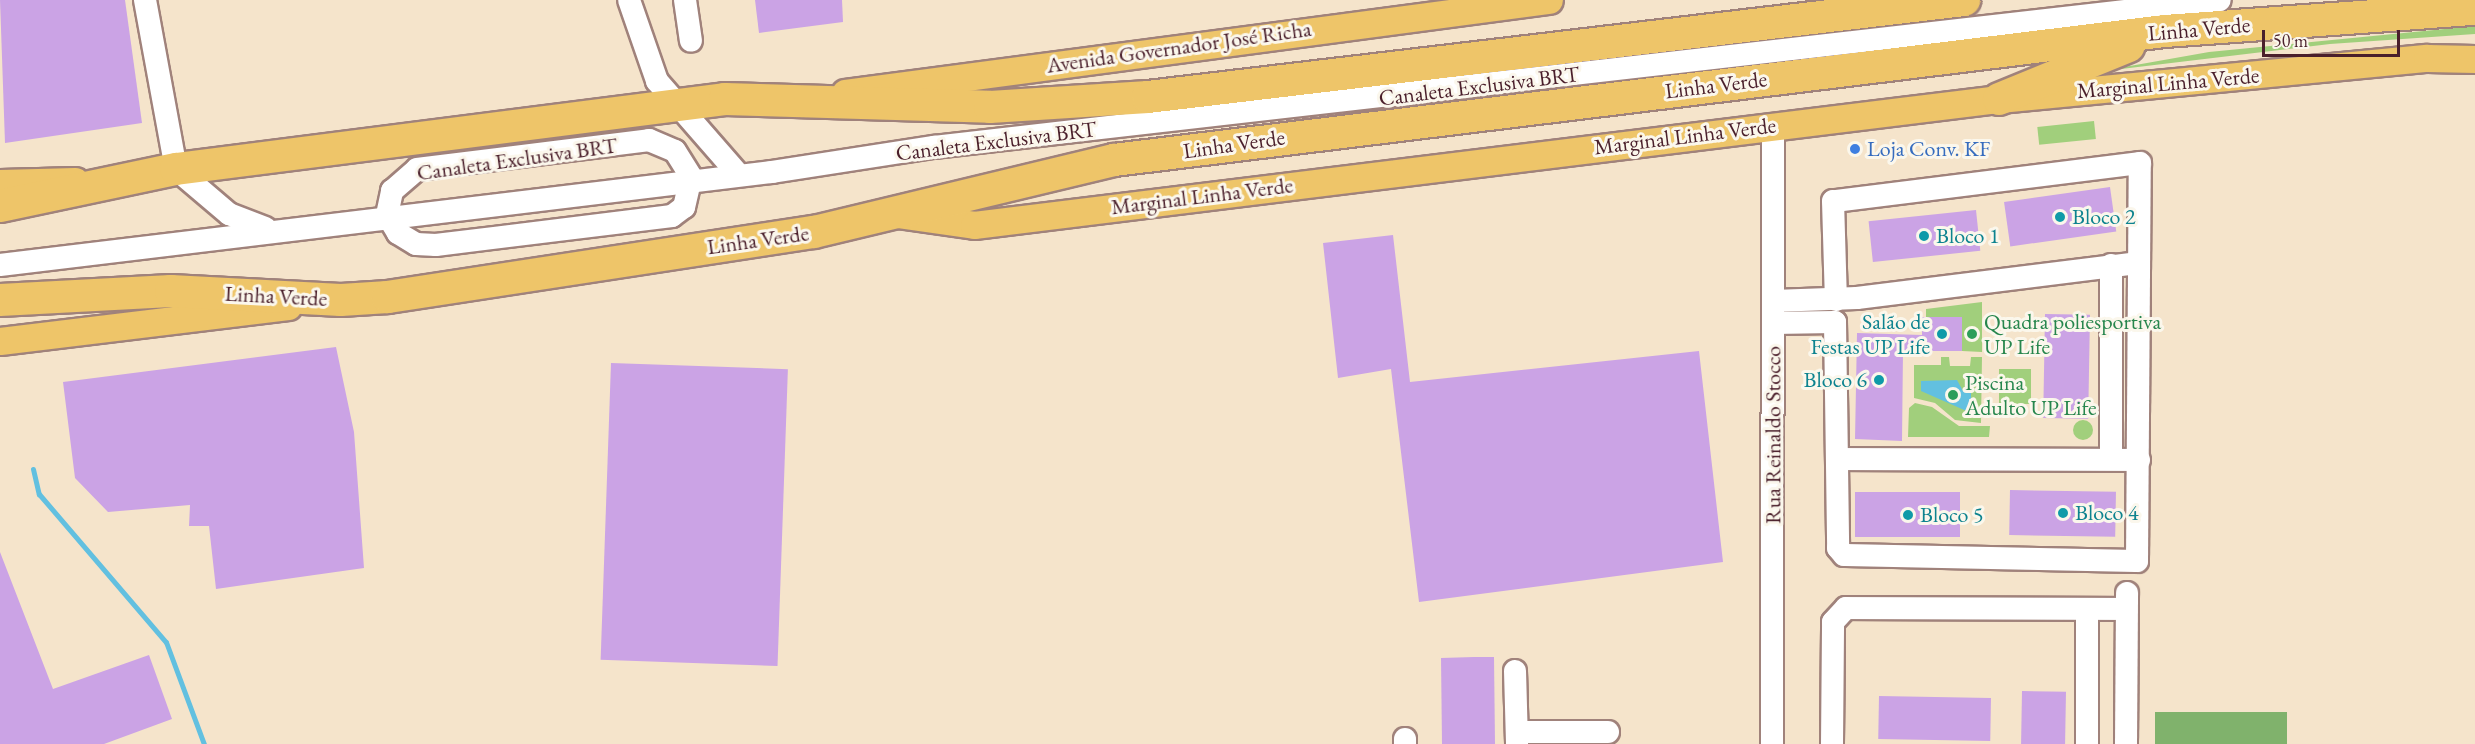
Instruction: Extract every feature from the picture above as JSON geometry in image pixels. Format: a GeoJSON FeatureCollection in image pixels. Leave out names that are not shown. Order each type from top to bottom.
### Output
{"type":"FeatureCollection","features":[{"type":"Feature","properties":{"kind":"highway"},"geometry":{"type":"LineString","coordinates":[[0,206],[103,180],[176,169],[675,105],[809,97],[990,107],[1148,97],[1965,0]]}},
{"type":"Feature","properties":{"kind":"highway","name":"Linha Verde"},"geometry":{"type":"LineString","coordinates":[[0,300],[171,291],[341,300],[814,232],[897,214],[1114,160],[2165,31],[2475,9]]}},
{"type":"Feature","properties":{"kind":"highway"},"geometry":{"type":"LineString","coordinates":[[1999,99],[2165,31]]}},
{"type":"Feature","properties":{"kind":"main road","name":"Avenida Governador José Richa"},"geometry":{"type":"LineString","coordinates":[[809,97],[1400,8],[1549,0]]}},
{"type":"Feature","properties":{"kind":"main road","name":"Marginal Linha Verde"},"geometry":{"type":"LineString","coordinates":[[897,214],[974,225],[1999,99],[2475,59]]}},
{"type":"Feature","properties":{"kind":"main road"},"geometry":{"type":"LineString","coordinates":[[0,183],[103,180]]}},
{"type":"Feature","properties":{"kind":"main road"},"geometry":{"type":"LineString","coordinates":[[0,341],[341,300]]}},
{"type":"Feature","properties":{"kind":"street"},"geometry":{"type":"LineString","coordinates":[[145,0],[176,169]]}},
{"type":"Feature","properties":{"kind":"street"},"geometry":{"type":"LineString","coordinates":[[629,0],[649,63],[675,105],[738,174]]}},
{"type":"Feature","properties":{"kind":"street"},"geometry":{"type":"LineString","coordinates":[[685,0],[691,41]]}},
{"type":"Feature","properties":{"kind":"street","name":"Canaleta Exclusiva BRT"},"geometry":{"type":"LineString","coordinates":[[0,265],[691,177],[738,174],[934,147],[2220,0]]}},
{"type":"Feature","properties":{"kind":"street","name":"Rua Reinaldo Stocco"},"geometry":{"type":"LineString","coordinates":[[1772,744],[1773,126]]}},
{"type":"Feature","properties":{"kind":"street","name":"Canaleta Exclusiva BRT"},"geometry":{"type":"LineString","coordinates":[[387,215],[392,191],[417,169],[650,140],[675,151],[691,177]]}},
{"type":"Feature","properties":{"kind":"street"},"geometry":{"type":"LineString","coordinates":[[1773,312],[1835,322],[1839,459],[1838,548],[1844,555],[2137,561],[2139,460],[2137,263],[2140,163],[1833,201],[1836,300]]}},
{"type":"Feature","properties":{"kind":"street","name":"Canaleta Exclusiva BRT"},"geometry":{"type":"LineString","coordinates":[[176,169],[229,214],[273,230]]}},
{"type":"Feature","properties":{"kind":"street"},"geometry":{"type":"LineString","coordinates":[[387,215],[398,233],[416,244],[436,245],[647,220],[672,216],[684,207],[691,177]]}},
{"type":"Feature","properties":{"kind":"street"},"geometry":{"type":"LineString","coordinates":[[1773,312],[1836,300],[2137,263]]}},
{"type":"Feature","properties":{"kind":"street"},"geometry":{"type":"LineString","coordinates":[[2111,265],[2111,459]]}},
{"type":"Feature","properties":{"kind":"street"},"geometry":{"type":"LineString","coordinates":[[1839,459],[2139,460]]}},
{"type":"Feature","properties":{"kind":"street"},"geometry":{"type":"LineString","coordinates":[[1832,744],[1833,621],[1846,608],[2087,609],[2127,601],[2126,744]]}},
{"type":"Feature","properties":{"kind":"street"},"geometry":{"type":"LineString","coordinates":[[2087,609],[2087,744]]}},
{"type":"Feature","properties":{"kind":"street"},"geometry":{"type":"LineString","coordinates":[[1515,671],[1517,738],[1608,732]]}},
{"type":"Feature","properties":{"kind":"green space"},"geometry":{"type":"Polygon","coordinates":[[[2475,26],[2475,34],[2330,44],[2096,72],[2209,52],[2475,26]]]}},
{"type":"Feature","properties":{"kind":"green space"},"geometry":{"type":"Polygon","coordinates":[[[2094,121],[2096,139],[2039,145],[2037,127],[2094,121]]]}},
{"type":"Feature","properties":{"kind":"green space"},"geometry":{"type":"Polygon","coordinates":[[[1982,302],[1982,352],[1962,351],[1962,317],[1926,317],[1926,309],[1982,302]]]}},
{"type":"Feature","properties":{"kind":"green space"},"geometry":{"type":"Polygon","coordinates":[[[1941,357],[1949,357],[1950,366],[1970,366],[1971,357],[1982,357],[1981,423],[1955,420],[1935,403],[1914,398],[1914,365],[1941,365],[1941,357]]]}},
{"type":"Feature","properties":{"kind":"green space"},"geometry":{"type":"Polygon","coordinates":[[[1999,369],[2031,369],[2031,404],[1999,404],[1999,369]]]}},
{"type":"Feature","properties":{"kind":"green space"},"geometry":{"type":"Polygon","coordinates":[[[1915,403],[1932,407],[1959,426],[1990,426],[1989,437],[1908,437],[1909,408],[1915,403]]]}},
{"type":"Feature","properties":{"kind":"green space"},"geometry":{"type":"Polygon","coordinates":[[[2083,420],[2090,423],[2093,430],[2090,437],[2083,440],[2076,437],[2073,430],[2076,423],[2083,420]]]}},
{"type":"Feature","properties":{"kind":"green space"},"geometry":{"type":"Polygon","coordinates":[[[2155,712],[2287,712],[2287,744],[2155,744],[2155,712]]]}},
{"type":"Feature","properties":{"kind":"water","name":"Piscina Adulto UP Life"},"geometry":{"type":"Polygon","coordinates":[[[1957,380],[1963,391],[1971,391],[1971,413],[1921,391],[1921,381],[1957,380]]]}},
{"type":"Feature","properties":{"kind":"building"},"geometry":{"type":"Polygon","coordinates":[[[0,0],[125,0],[142,123],[5,143],[0,0]]]}},
{"type":"Feature","properties":{"kind":"building"},"geometry":{"type":"Polygon","coordinates":[[[755,0],[842,0],[843,22],[759,33],[755,0]]]}},
{"type":"Feature","properties":{"kind":"building","name":"Bloco 2"},"geometry":{"type":"Polygon","coordinates":[[[2110,187],[2116,232],[2010,246],[2004,202],[2110,187]]]}},
{"type":"Feature","properties":{"kind":"building","name":"Bloco 1"},"geometry":{"type":"Polygon","coordinates":[[[1976,210],[1980,251],[1873,262],[1869,221],[1976,210]]]}},
{"type":"Feature","properties":{"kind":"building"},"geometry":{"type":"Polygon","coordinates":[[[1393,235],[1410,382],[1699,351],[1723,562],[1419,602],[1391,369],[1338,378],[1323,243],[1393,235]]]}},
{"type":"Feature","properties":{"kind":"building"},"geometry":{"type":"Polygon","coordinates":[[[2045,314],[2090,315],[2088,419],[2043,418],[2045,314]]]}},
{"type":"Feature","properties":{"kind":"building","name":"Bloco 6"},"geometry":{"type":"Polygon","coordinates":[[[1922,317],[1962,317],[1962,351],[1903,351],[1902,441],[1855,439],[1857,333],[1922,335],[1922,317]]]}},
{"type":"Feature","properties":{"kind":"building"},"geometry":{"type":"Polygon","coordinates":[[[336,347],[354,432],[364,568],[216,589],[209,526],[189,526],[190,505],[108,512],[75,478],[63,382],[336,347]]]}},
{"type":"Feature","properties":{"kind":"building"},"geometry":{"type":"Polygon","coordinates":[[[611,363],[788,369],[778,666],[601,660],[611,363]]]}},
{"type":"Feature","properties":{"kind":"building","name":"Bloco 4"},"geometry":{"type":"Polygon","coordinates":[[[2010,490],[2116,492],[2115,537],[2009,535],[2010,490]]]}},
{"type":"Feature","properties":{"kind":"building","name":"Bloco 5"},"geometry":{"type":"Polygon","coordinates":[[[1855,492],[1960,492],[1960,537],[1855,537],[1855,492]]]}},
{"type":"Feature","properties":{"kind":"building"},"geometry":{"type":"Polygon","coordinates":[[[0,552],[53,689],[149,655],[172,719],[104,744],[0,744],[0,552]]]}},
{"type":"Feature","properties":{"kind":"building"},"geometry":{"type":"Polygon","coordinates":[[[1494,657],[1495,744],[1442,744],[1441,658],[1494,657]]]}},
{"type":"Feature","properties":{"kind":"building"},"geometry":{"type":"Polygon","coordinates":[[[2022,691],[2066,692],[2065,744],[2021,744],[2022,691]]]}},
{"type":"Feature","properties":{"kind":"building"},"geometry":{"type":"Polygon","coordinates":[[[1879,696],[1991,698],[1990,741],[1878,739],[1879,696]]]}},
{"type":"Feature","properties":{"kind":"waterway"},"geometry":{"type":"LineString","coordinates":[[33,469],[39,494],[166,642],[204,744]]}},
{"type":"Feature","properties":{"kind":"place","name":"Loja Conv. KF"},"geometry":{"type":"Point","coordinates":[1855,149]}},
{"type":"Feature","properties":{"kind":"place","name":"Bloco 2"},"geometry":{"type":"Point","coordinates":[2060,217]}},
{"type":"Feature","properties":{"kind":"place","name":"Bloco 1"},"geometry":{"type":"Point","coordinates":[1924,236]}},
{"type":"Feature","properties":{"kind":"place","name":"Salão de Festas UP Life"},"geometry":{"type":"Point","coordinates":[1942,334]}},
{"type":"Feature","properties":{"kind":"place","name":"Quadra poliesportiva UP Life"},"geometry":{"type":"Point","coordinates":[1972,334]}},
{"type":"Feature","properties":{"kind":"place","name":"Bloco 6"},"geometry":{"type":"Point","coordinates":[1879,380]}},
{"type":"Feature","properties":{"kind":"place","name":"Piscina Adulto UP Life"},"geometry":{"type":"Point","coordinates":[1953,395]}},
{"type":"Feature","properties":{"kind":"place","name":"Bloco 4"},"geometry":{"type":"Point","coordinates":[2063,513]}},
{"type":"Feature","properties":{"kind":"place","name":"Bloco 5"},"geometry":{"type":"Point","coordinates":[1908,515]}}]}
